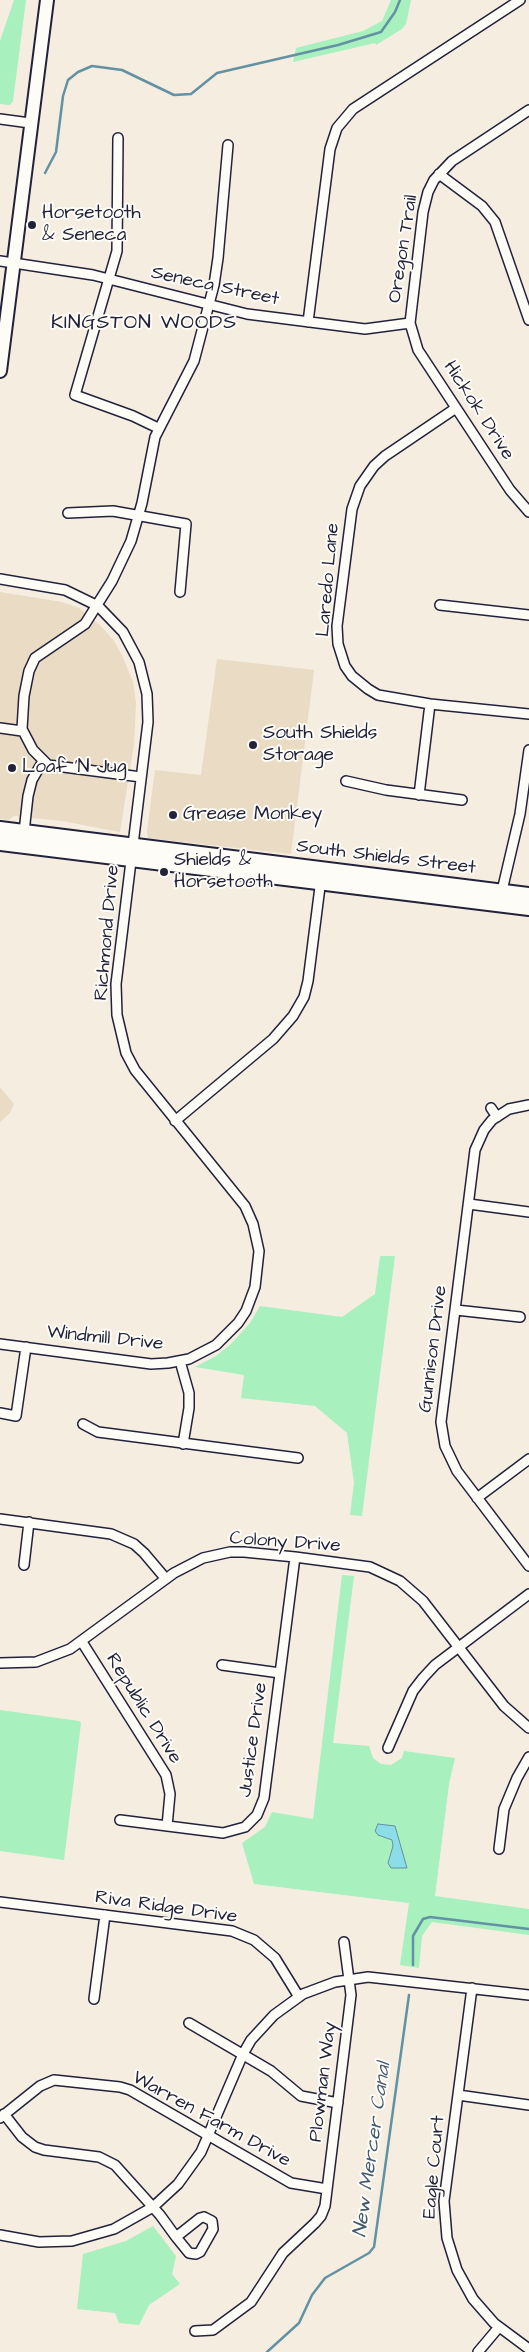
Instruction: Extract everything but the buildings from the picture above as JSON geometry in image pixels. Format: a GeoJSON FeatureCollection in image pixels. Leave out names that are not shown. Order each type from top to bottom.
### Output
{"type":"FeatureCollection","features":[{"type":"Feature","properties":{"kind":"main road"},"geometry":{"type":"LineString","coordinates":[[0,371],[47,0]]}},
{"type":"Feature","properties":{"kind":"main road","name":"South Shields Street"},"geometry":{"type":"LineString","coordinates":[[0,830],[24,832],[132,853]]}},
{"type":"Feature","properties":{"kind":"main road","name":"South Shields Street"},"geometry":{"type":"LineString","coordinates":[[0,843],[132,853],[322,876],[501,898],[529,908]]}},
{"type":"Feature","properties":{"kind":"main road","name":"South Shields Street"},"geometry":{"type":"LineString","coordinates":[[501,898],[529,895]]}},
{"type":"Feature","properties":{"kind":"street"},"geometry":{"type":"LineString","coordinates":[[308,322],[330,149],[337,128],[353,109],[520,0]]}},
{"type":"Feature","properties":{"kind":"street","name":"Oregon Trail"},"geometry":{"type":"LineString","coordinates":[[410,323],[424,204],[428,192],[439,174],[452,160],[529,110]]}},
{"type":"Feature","properties":{"kind":"street"},"geometry":{"type":"LineString","coordinates":[[0,119],[30,123]]}},
{"type":"Feature","properties":{"kind":"street"},"geometry":{"type":"LineString","coordinates":[[118,138],[117,251],[75,395],[133,416],[158,428]]}},
{"type":"Feature","properties":{"kind":"street"},"geometry":{"type":"LineString","coordinates":[[141,777],[48,765],[33,750],[22,731],[24,696],[29,671],[35,658],[85,624],[98,606],[125,555],[138,516],[151,450],[158,428],[194,361],[208,306],[218,258],[228,144]]}},
{"type":"Feature","properties":{"kind":"street"},"geometry":{"type":"LineString","coordinates":[[439,174],[482,206],[496,222],[529,320]]}},
{"type":"Feature","properties":{"kind":"street","name":"Seneca Street"},"geometry":{"type":"LineString","coordinates":[[0,261],[71,271],[247,314],[365,329],[410,323]]}},
{"type":"Feature","properties":{"kind":"street","name":"Hickok Drive"},"geometry":{"type":"LineString","coordinates":[[410,323],[418,350],[510,490],[529,512]]}},
{"type":"Feature","properties":{"kind":"street","name":"Laredo Lane"},"geometry":{"type":"LineString","coordinates":[[456,408],[385,456],[370,471],[360,486],[352,509],[337,626],[338,644],[346,666],[358,682],[378,695],[430,704],[529,714]]}},
{"type":"Feature","properties":{"kind":"street"},"geometry":{"type":"LineString","coordinates":[[68,514],[105,511],[186,524],[180,592]]}},
{"type":"Feature","properties":{"kind":"street","name":"Richmond Drive"},"geometry":{"type":"LineString","coordinates":[[0,579],[65,590],[98,606],[123,632],[139,662],[144,678],[148,722],[116,984],[117,1015],[126,1053],[135,1070],[245,1206],[253,1224],[259,1251],[255,1287],[246,1311],[238,1323],[216,1345],[180,1362]]}},
{"type":"Feature","properties":{"kind":"street"},"geometry":{"type":"LineString","coordinates":[[440,605],[529,615]]}},
{"type":"Feature","properties":{"kind":"street"},"geometry":{"type":"LineString","coordinates":[[418,795],[430,704]]}},
{"type":"Feature","properties":{"kind":"street"},"geometry":{"type":"LineString","coordinates":[[0,728],[22,731]]}},
{"type":"Feature","properties":{"kind":"street"},"geometry":{"type":"LineString","coordinates":[[501,898],[524,815],[529,750]]}},
{"type":"Feature","properties":{"kind":"street"},"geometry":{"type":"LineString","coordinates":[[24,832],[28,796],[32,780],[43,761]]}},
{"type":"Feature","properties":{"kind":"street"},"geometry":{"type":"LineString","coordinates":[[346,781],[386,790],[462,800]]}},
{"type":"Feature","properties":{"kind":"street"},"geometry":{"type":"LineString","coordinates":[[175,1121],[273,1039],[294,1016],[304,997],[308,981],[322,876]]}},
{"type":"Feature","properties":{"kind":"street","name":"Gunnison Drive"},"geometry":{"type":"LineString","coordinates":[[529,1105],[509,1109],[497,1117],[484,1130],[476,1145],[442,1409],[442,1435],[450,1460],[529,1566]]}},
{"type":"Feature","properties":{"kind":"street"},"geometry":{"type":"LineString","coordinates":[[491,1108],[497,1117]]}},
{"type":"Feature","properties":{"kind":"street"},"geometry":{"type":"LineString","coordinates":[[469,1204],[529,1212]]}},
{"type":"Feature","properties":{"kind":"street"},"geometry":{"type":"LineString","coordinates":[[456,1310],[520,1317]]}},
{"type":"Feature","properties":{"kind":"street","name":"Windmill Drive"},"geometry":{"type":"LineString","coordinates":[[0,1344],[151,1364],[180,1362]]}},
{"type":"Feature","properties":{"kind":"street","name":"Windmill Drive"},"geometry":{"type":"LineString","coordinates":[[0,1412],[16,1416],[26,1347]]}},
{"type":"Feature","properties":{"kind":"street"},"geometry":{"type":"LineString","coordinates":[[180,1362],[189,1393],[189,1408],[183,1444]]}},
{"type":"Feature","properties":{"kind":"street"},"geometry":{"type":"LineString","coordinates":[[83,1424],[98,1432],[298,1458]]}},
{"type":"Feature","properties":{"kind":"street"},"geometry":{"type":"LineString","coordinates":[[477,1498],[529,1459]]}},
{"type":"Feature","properties":{"kind":"street"},"geometry":{"type":"LineString","coordinates":[[0,1519],[102,1532],[123,1538],[144,1552],[166,1579]]}},
{"type":"Feature","properties":{"kind":"street"},"geometry":{"type":"LineString","coordinates":[[24,1565],[30,1522]]}},
{"type":"Feature","properties":{"kind":"street","name":"Colony Drive"},"geometry":{"type":"LineString","coordinates":[[0,1663],[26,1664],[60,1655],[82,1642],[186,1565],[214,1554],[244,1552],[295,1556],[370,1567],[400,1580],[423,1601],[504,1706],[529,1728]]}},
{"type":"Feature","properties":{"kind":"street","name":"Justice Drive"},"geometry":{"type":"LineString","coordinates":[[120,1820],[229,1833],[245,1827],[257,1816],[264,1798],[295,1556]]}},
{"type":"Feature","properties":{"kind":"street"},"geometry":{"type":"LineString","coordinates":[[388,1748],[412,1691],[435,1665],[529,1594]]}},
{"type":"Feature","properties":{"kind":"street","name":"Republic Drive"},"geometry":{"type":"LineString","coordinates":[[82,1642],[166,1775],[170,1794],[166,1826]]}},
{"type":"Feature","properties":{"kind":"street"},"geometry":{"type":"LineString","coordinates":[[222,1665],[280,1673]]}},
{"type":"Feature","properties":{"kind":"street"},"geometry":{"type":"LineString","coordinates":[[499,1848],[504,1809],[516,1778],[529,1757]]}},
{"type":"Feature","properties":{"kind":"street","name":"Riva Ridge Drive"},"geometry":{"type":"LineString","coordinates":[[0,1902],[222,1929],[244,1936],[265,1948],[275,1958],[299,1997]]}},
{"type":"Feature","properties":{"kind":"street"},"geometry":{"type":"LineString","coordinates":[[94,1999],[105,1915]]}},
{"type":"Feature","properties":{"kind":"street","name":"Plowman Way"},"geometry":{"type":"LineString","coordinates":[[195,2331],[213,2330],[251,2302],[283,2253],[315,2224],[321,2216],[327,2190],[351,1995],[344,1942]]}},
{"type":"Feature","properties":{"kind":"street"},"geometry":{"type":"LineString","coordinates":[[0,2235],[39,2242],[72,2240],[114,2229],[153,2207],[187,2173],[209,2136],[243,2054],[261,2028],[274,2015],[299,1997],[322,1986],[350,1978],[384,1977],[529,1995]]}},
{"type":"Feature","properties":{"kind":"street","name":"Eagle Court"},"geometry":{"type":"LineString","coordinates":[[472,1988],[444,2201],[447,2238],[451,2256],[473,2299],[499,2327],[529,2349]]}},
{"type":"Feature","properties":{"kind":"street"},"geometry":{"type":"LineString","coordinates":[[189,2022],[271,2071],[301,2096],[338,2102]]}},
{"type":"Feature","properties":{"kind":"street","name":"Warren Farm Drive"},"geometry":{"type":"LineString","coordinates":[[2,2116],[40,2086],[54,2080],[120,2087],[130,2090],[291,2183],[327,2190]]}},
{"type":"Feature","properties":{"kind":"street"},"geometry":{"type":"LineString","coordinates":[[458,2095],[529,2105]]}},
{"type":"Feature","properties":{"kind":"street"},"geometry":{"type":"LineString","coordinates":[[2,2116],[22,2137],[35,2147],[108,2161],[115,2165],[153,2207],[186,2251],[196,2254],[210,2236],[214,2225],[209,2218],[200,2218],[176,2237]]}},
{"type":"Feature","properties":{"kind":"street"},"geometry":{"type":"LineString","coordinates":[[478,2352],[499,2327]]}},
{"type":"Feature","properties":{"kind":"shaded area"},"geometry":{"type":"Polygon","coordinates":[[[0,592],[62,602],[79,608],[101,626],[114,641],[122,655],[133,682],[136,703],[134,744],[120,832],[62,821],[14,816],[9,820],[0,819],[0,592]]]}},
{"type":"Feature","properties":{"kind":"shaded area"},"geometry":{"type":"Polygon","coordinates":[[[217,659],[314,670],[291,854],[148,838],[147,831],[155,770],[201,775],[217,659]]]}},
{"type":"Feature","properties":{"kind":"shaded area"},"geometry":{"type":"Polygon","coordinates":[[[0,1087],[14,1104],[10,1113],[0,1122],[0,1087]]]}},
{"type":"Feature","properties":{"kind":"green space"},"geometry":{"type":"Polygon","coordinates":[[[14,0],[26,0],[13,101],[10,105],[0,104],[0,41],[14,0]]]}},
{"type":"Feature","properties":{"kind":"green space"},"geometry":{"type":"Polygon","coordinates":[[[391,0],[411,0],[406,24],[402,29],[376,45],[375,43],[293,62],[296,48],[363,31],[382,21],[391,0]]]}},
{"type":"Feature","properties":{"kind":"green space"},"geometry":{"type":"Polygon","coordinates":[[[380,1256],[395,1256],[362,1516],[350,1515],[354,1483],[347,1433],[315,1406],[241,1398],[244,1375],[195,1367],[216,1356],[231,1344],[250,1323],[260,1306],[342,1317],[375,1294],[380,1256]]]}},
{"type":"Feature","properties":{"kind":"green space"},"geometry":{"type":"Polygon","coordinates":[[[342,1575],[354,1576],[333,1743],[369,1746],[373,1758],[381,1764],[391,1765],[402,1758],[404,1751],[455,1758],[449,1784],[435,1896],[529,1909],[529,1935],[432,1922],[422,1936],[419,1968],[400,1965],[409,1903],[254,1884],[242,1843],[265,1827],[272,1812],[313,1819],[342,1575]]]}},
{"type":"Feature","properties":{"kind":"green space"},"geometry":{"type":"Polygon","coordinates":[[[0,1710],[79,1721],[81,1723],[64,1860],[0,1851],[0,1710]]]}},
{"type":"Feature","properties":{"kind":"green space"},"geometry":{"type":"Polygon","coordinates":[[[153,2226],[176,2256],[172,2274],[180,2284],[149,2305],[139,2325],[119,2323],[115,2313],[77,2309],[83,2254],[126,2241],[153,2226]]]}},
{"type":"Feature","properties":{"kind":"water"},"geometry":{"type":"Polygon","coordinates":[[[378,1824],[395,1826],[407,1868],[391,1868],[388,1863],[393,1846],[392,1840],[378,1835],[375,1831],[378,1824]]]}},
{"type":"Feature","properties":{"kind":"waterway"},"geometry":{"type":"LineString","coordinates":[[45,173],[56,152],[63,96],[68,80],[78,72],[92,66],[122,70],[174,95],[191,94],[217,73],[338,45],[381,32],[395,12],[400,0]]}},
{"type":"Feature","properties":{"kind":"waterway","name":"New Mercer Canal"},"geometry":{"type":"LineString","coordinates":[[413,1965],[413,1936],[423,1919],[430,1917],[529,1929]]}},
{"type":"Feature","properties":{"kind":"waterway","name":"New Mercer Canal"},"geometry":{"type":"LineString","coordinates":[[267,2352],[299,2323],[312,2295],[325,2278],[369,2253],[374,2247],[409,1995]]}},
{"type":"Feature","properties":{"kind":"place","name":"Horsetooth & Seneca"},"geometry":{"type":"Point","coordinates":[32,225]}},
{"type":"Feature","properties":{"kind":"place","name":"South Shields Storage"},"geometry":{"type":"Point","coordinates":[253,745]}},
{"type":"Feature","properties":{"kind":"place","name":"Loaf 'N Jug"},"geometry":{"type":"Point","coordinates":[12,768]}},
{"type":"Feature","properties":{"kind":"place","name":"Grease Monkey"},"geometry":{"type":"Point","coordinates":[173,815]}},
{"type":"Feature","properties":{"kind":"place","name":"Shields & Horsetooth"},"geometry":{"type":"Point","coordinates":[164,872]}},
{"type":"Feature","properties":{"kind":"district","name":"KINGSTON WOODS"},"geometry":{"type":"Point","coordinates":[144,324]}}]}
